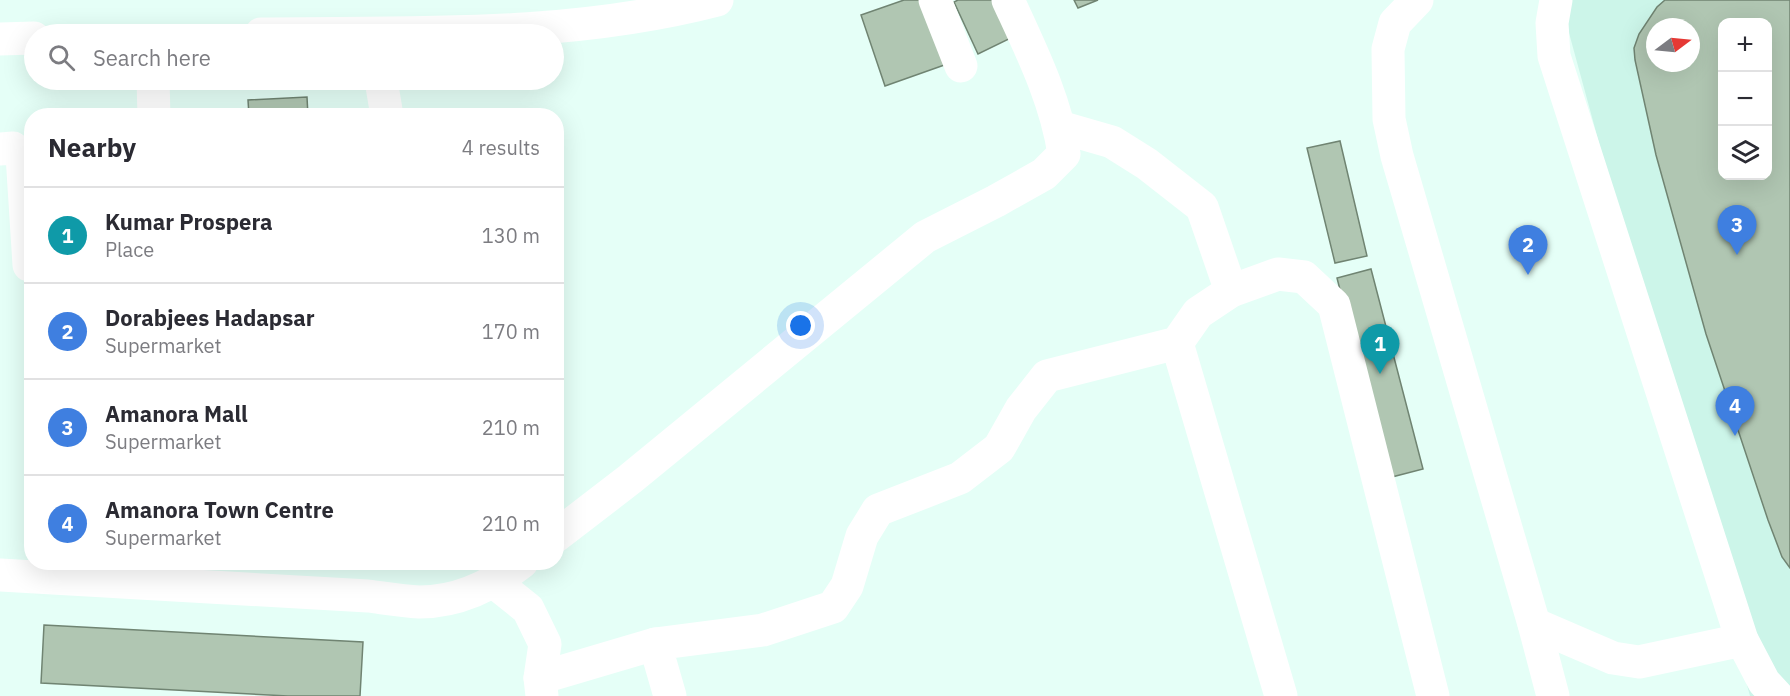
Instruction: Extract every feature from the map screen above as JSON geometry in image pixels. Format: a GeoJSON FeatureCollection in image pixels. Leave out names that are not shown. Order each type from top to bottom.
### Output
{"type":"FeatureCollection","features":[{"type":"Feature","properties":{"kind":"main road"},"geometry":{"type":"LineString","coordinates":[[564,27],[648,15],[717,0]]}},
{"type":"Feature","properties":{"kind":"main road"},"geometry":{"type":"LineString","coordinates":[[934,0],[961,66]]}},
{"type":"Feature","properties":{"kind":"main road"},"geometry":{"type":"LineString","coordinates":[[564,530],[630,479],[925,237],[1044,174],[1064,154],[1060,127],[1036,62],[1008,0]]}},
{"type":"Feature","properties":{"kind":"main road"},"geometry":{"type":"LineString","coordinates":[[1382,0],[1390,42]]}},
{"type":"Feature","properties":{"kind":"main road"},"geometry":{"type":"LineString","coordinates":[[1417,0],[1395,23],[1388,49],[1389,119],[1397,156],[1553,696]]}},
{"type":"Feature","properties":{"kind":"main road"},"geometry":{"type":"LineString","coordinates":[[1556,0],[1552,23],[1554,56],[1742,640],[1764,682],[1777,696]]}},
{"type":"Feature","properties":{"kind":"main road"},"geometry":{"type":"LineString","coordinates":[[0,39],[24,38]]}},
{"type":"Feature","properties":{"kind":"main road"},"geometry":{"type":"LineString","coordinates":[[153,90],[154,108]]}},
{"type":"Feature","properties":{"kind":"main road"},"geometry":{"type":"LineString","coordinates":[[383,90],[386,108]]}},
{"type":"Feature","properties":{"kind":"main road"},"geometry":{"type":"LineString","coordinates":[[1060,127],[1112,142],[1147,164],[1202,207],[1231,291]]}},
{"type":"Feature","properties":{"kind":"main road"},"geometry":{"type":"LineString","coordinates":[[0,149],[13,148],[22,154],[24,186]]}},
{"type":"Feature","properties":{"kind":"main road"},"geometry":{"type":"LineString","coordinates":[[493,581],[528,609],[545,644],[541,687],[655,644],[763,630],[833,607],[847,586],[862,536],[878,510],[960,478],[999,448],[1021,410],[1047,376],[1177,343],[1198,313],[1231,291],[1278,274],[1304,277],[1334,305],[1433,696]]}},
{"type":"Feature","properties":{"kind":"main road"},"geometry":{"type":"LineString","coordinates":[[1177,343],[1281,696]]}},
{"type":"Feature","properties":{"kind":"main road"},"geometry":{"type":"LineString","coordinates":[[2,582],[368,596],[420,602],[467,595],[510,570]]}},
{"type":"Feature","properties":{"kind":"main road"},"geometry":{"type":"LineString","coordinates":[[1534,624],[1612,658],[1639,662],[1742,640]]}},
{"type":"Feature","properties":{"kind":"main road"},"geometry":{"type":"LineString","coordinates":[[655,644],[670,696]]}},
{"type":"Feature","properties":{"kind":"shaded area"},"geometry":{"type":"Polygon","coordinates":[[[1560,0],[1790,0],[1790,696],[1750,696],[1560,0]]]}},
{"type":"Feature","properties":{"kind":"building"},"geometry":{"type":"Polygon","coordinates":[[[904,0],[928,0],[950,63],[885,86],[861,15],[904,0]]]}},
{"type":"Feature","properties":{"kind":"building"},"geometry":{"type":"Polygon","coordinates":[[[958,0],[999,0],[1015,36],[978,54],[954,2],[958,0]]]}},
{"type":"Feature","properties":{"kind":"building"},"geometry":{"type":"Polygon","coordinates":[[[1074,0],[1098,0],[1078,8],[1074,0]]]}},
{"type":"Feature","properties":{"kind":"building"},"geometry":{"type":"Polygon","coordinates":[[[1665,0],[1790,0],[1790,568],[1782,557],[1768,520],[1706,334],[1656,155],[1635,60],[1634,48],[1646,24],[1646,72],[1700,72],[1700,18],[1650,18],[1665,0]]]}},
{"type":"Feature","properties":{"kind":"building"},"geometry":{"type":"Polygon","coordinates":[[[307,97],[308,108],[248,108],[248,100],[307,97]]]}},
{"type":"Feature","properties":{"kind":"building"},"geometry":{"type":"Polygon","coordinates":[[[1340,141],[1367,256],[1335,263],[1307,148],[1340,141]]]}},
{"type":"Feature","properties":{"kind":"building"},"geometry":{"type":"Polygon","coordinates":[[[1371,269],[1423,469],[1388,478],[1337,278],[1371,269]]]}},
{"type":"Feature","properties":{"kind":"building"},"geometry":{"type":"Polygon","coordinates":[[[44,625],[363,642],[360,696],[288,696],[41,683],[44,625]]]}},
{"type":"Feature","properties":{"kind":"place","name":"Amanora Mall"},"geometry":{"type":"Point","coordinates":[1737,255]}},
{"type":"Feature","properties":{"kind":"place","name":"Dorabjees Hadapsar"},"geometry":{"type":"Point","coordinates":[1528,275]}},
{"type":"Feature","properties":{"kind":"place","name":"Kumar Prospera"},"geometry":{"type":"Point","coordinates":[1380,374]}},
{"type":"Feature","properties":{"kind":"place","name":"Amanora Town Centre"},"geometry":{"type":"Point","coordinates":[1735,436]}}]}
